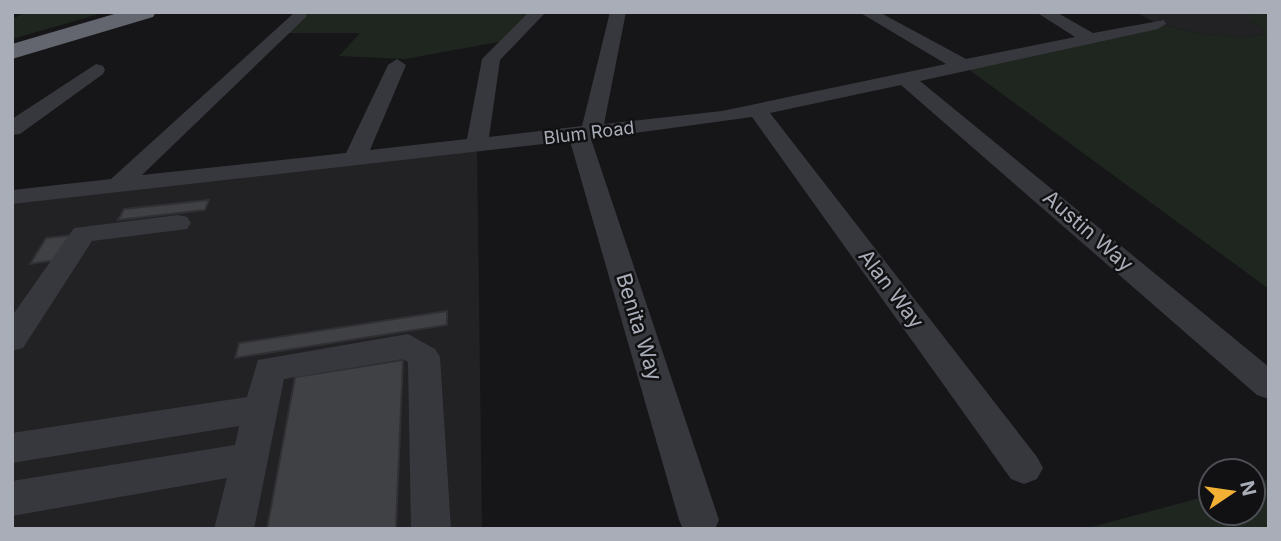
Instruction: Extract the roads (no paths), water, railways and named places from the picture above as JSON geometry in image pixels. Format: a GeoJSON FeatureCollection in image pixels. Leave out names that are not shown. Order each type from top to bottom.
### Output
{"type":"FeatureCollection","features":[{"type":"Feature","properties":{"kind":"highway"},"geometry":{"type":"LineString","coordinates":[[12,40],[106,12]]}},
{"type":"Feature","properties":{"kind":"highway"},"geometry":{"type":"LineString","coordinates":[[12,52],[145,12]]}},
{"type":"Feature","properties":{"kind":"street"},"geometry":{"type":"LineString","coordinates":[[477,146],[491,59],[538,12]]}},
{"type":"Feature","properties":{"kind":"street"},"geometry":{"type":"LineString","coordinates":[[585,134],[618,12]]}},
{"type":"Feature","properties":{"kind":"street"},"geometry":{"type":"LineString","coordinates":[[867,12],[964,66]]}},
{"type":"Feature","properties":{"kind":"street"},"geometry":{"type":"LineString","coordinates":[[1044,12],[1091,39]]}},
{"type":"Feature","properties":{"kind":"street"},"geometry":{"type":"LineString","coordinates":[[1135,12],[1158,18]]}},
{"type":"Feature","properties":{"kind":"street","name":"Blum Road"},"geometry":{"type":"LineString","coordinates":[[16,202],[117,186],[585,134],[757,110],[1091,39],[1158,18]]}},
{"type":"Feature","properties":{"kind":"street"},"geometry":{"type":"LineString","coordinates":[[117,186],[298,23]]}},
{"type":"Feature","properties":{"kind":"street"},"geometry":{"type":"LineString","coordinates":[[354,160],[397,65]]}},
{"type":"Feature","properties":{"kind":"street"},"geometry":{"type":"LineString","coordinates":[[12,129],[96,70]]}},
{"type":"Feature","properties":{"kind":"street","name":"Austin Way"},"geometry":{"type":"LineString","coordinates":[[906,79],[1269,386]]}},
{"type":"Feature","properties":{"kind":"street","name":"Alan Way"},"geometry":{"type":"LineString","coordinates":[[757,110],[1024,468]]}},
{"type":"Feature","properties":{"kind":"street","name":"Benita Way"},"geometry":{"type":"LineString","coordinates":[[585,134],[699,520]]}},
{"type":"Feature","properties":{"kind":"street"},"geometry":{"type":"LineString","coordinates":[[17,318],[83,234],[178,223]]}},
{"type":"Feature","properties":{"kind":"street"},"geometry":{"type":"LineString","coordinates":[[234,529],[270,369],[408,346],[424,357],[431,529]]}},
{"type":"Feature","properties":{"kind":"street"},"geometry":{"type":"LineString","coordinates":[[12,448],[261,409]]}},
{"type":"Feature","properties":{"kind":"street"},"geometry":{"type":"LineString","coordinates":[[12,499],[250,458]]}}]}
